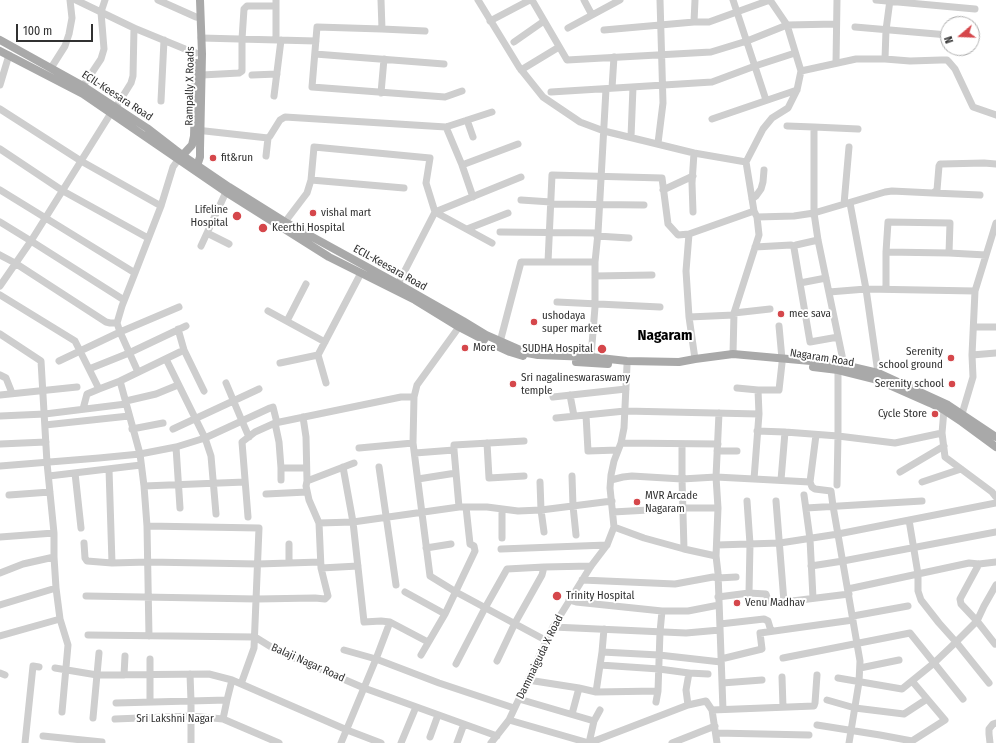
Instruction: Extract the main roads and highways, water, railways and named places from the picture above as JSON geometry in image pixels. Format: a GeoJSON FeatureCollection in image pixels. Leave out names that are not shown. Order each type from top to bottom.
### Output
{"type":"FeatureCollection","features":[{"type":"Feature","properties":{"kind":"main road","name":"Rampally X Roads"},"geometry":{"type":"LineString","coordinates":[[195,0],[197,130],[200,157],[197,168]]}},
{"type":"Feature","properties":{"kind":"main road","name":"Rampally X Roads"},"geometry":{"type":"LineString","coordinates":[[180,157],[192,145],[197,130],[202,75],[200,0]]}},
{"type":"Feature","properties":{"kind":"main road","name":"ECIL-Keesara Road"},"geometry":{"type":"LineString","coordinates":[[0,40],[83,86],[113,110]]}},
{"type":"Feature","properties":{"kind":"main road","name":"ECIL-Keesara Road"},"geometry":{"type":"LineString","coordinates":[[0,50],[147,128],[180,157],[197,168],[285,222],[398,284],[459,327],[510,352],[536,360],[627,363]]}},
{"type":"Feature","properties":{"kind":"main road","name":"ECIL-Keesara Road"},"geometry":{"type":"LineString","coordinates":[[197,168],[226,192],[329,257],[415,300],[426,303],[500,342],[538,356],[591,357],[627,363]]}},
{"type":"Feature","properties":{"kind":"main road","name":"Nagaram Road"},"geometry":{"type":"LineString","coordinates":[[627,363],[679,362],[733,354],[878,373],[948,405],[962,414],[996,447]]}},
{"type":"Feature","properties":{"kind":"main road","name":"Nagaram Road"},"geometry":{"type":"LineString","coordinates":[[627,363],[663,368],[708,361],[735,359],[782,361]]}},
{"type":"Feature","properties":{"kind":"main road","name":"Nagaram Road"},"geometry":{"type":"LineString","coordinates":[[841,368],[878,380],[930,403],[979,430],[996,437]]}},
{"type":"Feature","properties":{"kind":"place","name":"fit&run"},"geometry":{"type":"Point","coordinates":[213,158]}},
{"type":"Feature","properties":{"kind":"place","name":"vishal mart"},"geometry":{"type":"Point","coordinates":[313,213]}},
{"type":"Feature","properties":{"kind":"place","name":"Lifeline Hospital"},"geometry":{"type":"Point","coordinates":[237,216]}},
{"type":"Feature","properties":{"kind":"place","name":"Keerthi Hospital"},"geometry":{"type":"Point","coordinates":[263,228]}},
{"type":"Feature","properties":{"kind":"place","name":"mee sava"},"geometry":{"type":"Point","coordinates":[781,314]}},
{"type":"Feature","properties":{"kind":"place","name":"ushodaya super market"},"geometry":{"type":"Point","coordinates":[534,322]}},
{"type":"Feature","properties":{"kind":"place","name":"More"},"geometry":{"type":"Point","coordinates":[465,348]}},
{"type":"Feature","properties":{"kind":"place","name":"SUDHA Hospital"},"geometry":{"type":"Point","coordinates":[602,349]}},
{"type":"Feature","properties":{"kind":"place","name":"Serenity school ground"},"geometry":{"type":"Point","coordinates":[951,358]}},
{"type":"Feature","properties":{"kind":"place","name":"Sri nagalineswaraswamy temple"},"geometry":{"type":"Point","coordinates":[513,384]}},
{"type":"Feature","properties":{"kind":"place","name":"Serenity school"},"geometry":{"type":"Point","coordinates":[952,384]}},
{"type":"Feature","properties":{"kind":"place","name":"Cycle Store"},"geometry":{"type":"Point","coordinates":[935,414]}},
{"type":"Feature","properties":{"kind":"place","name":"MVR Arcade Nagaram"},"geometry":{"type":"Point","coordinates":[637,502]}},
{"type":"Feature","properties":{"kind":"place","name":"Trinity Hospital"},"geometry":{"type":"Point","coordinates":[557,596]}},
{"type":"Feature","properties":{"kind":"place","name":"Venu Madhav"},"geometry":{"type":"Point","coordinates":[737,603]}},
{"type":"Feature","properties":{"kind":"district","name":"Nagaram"},"geometry":{"type":"Point","coordinates":[665,336]}}]}
